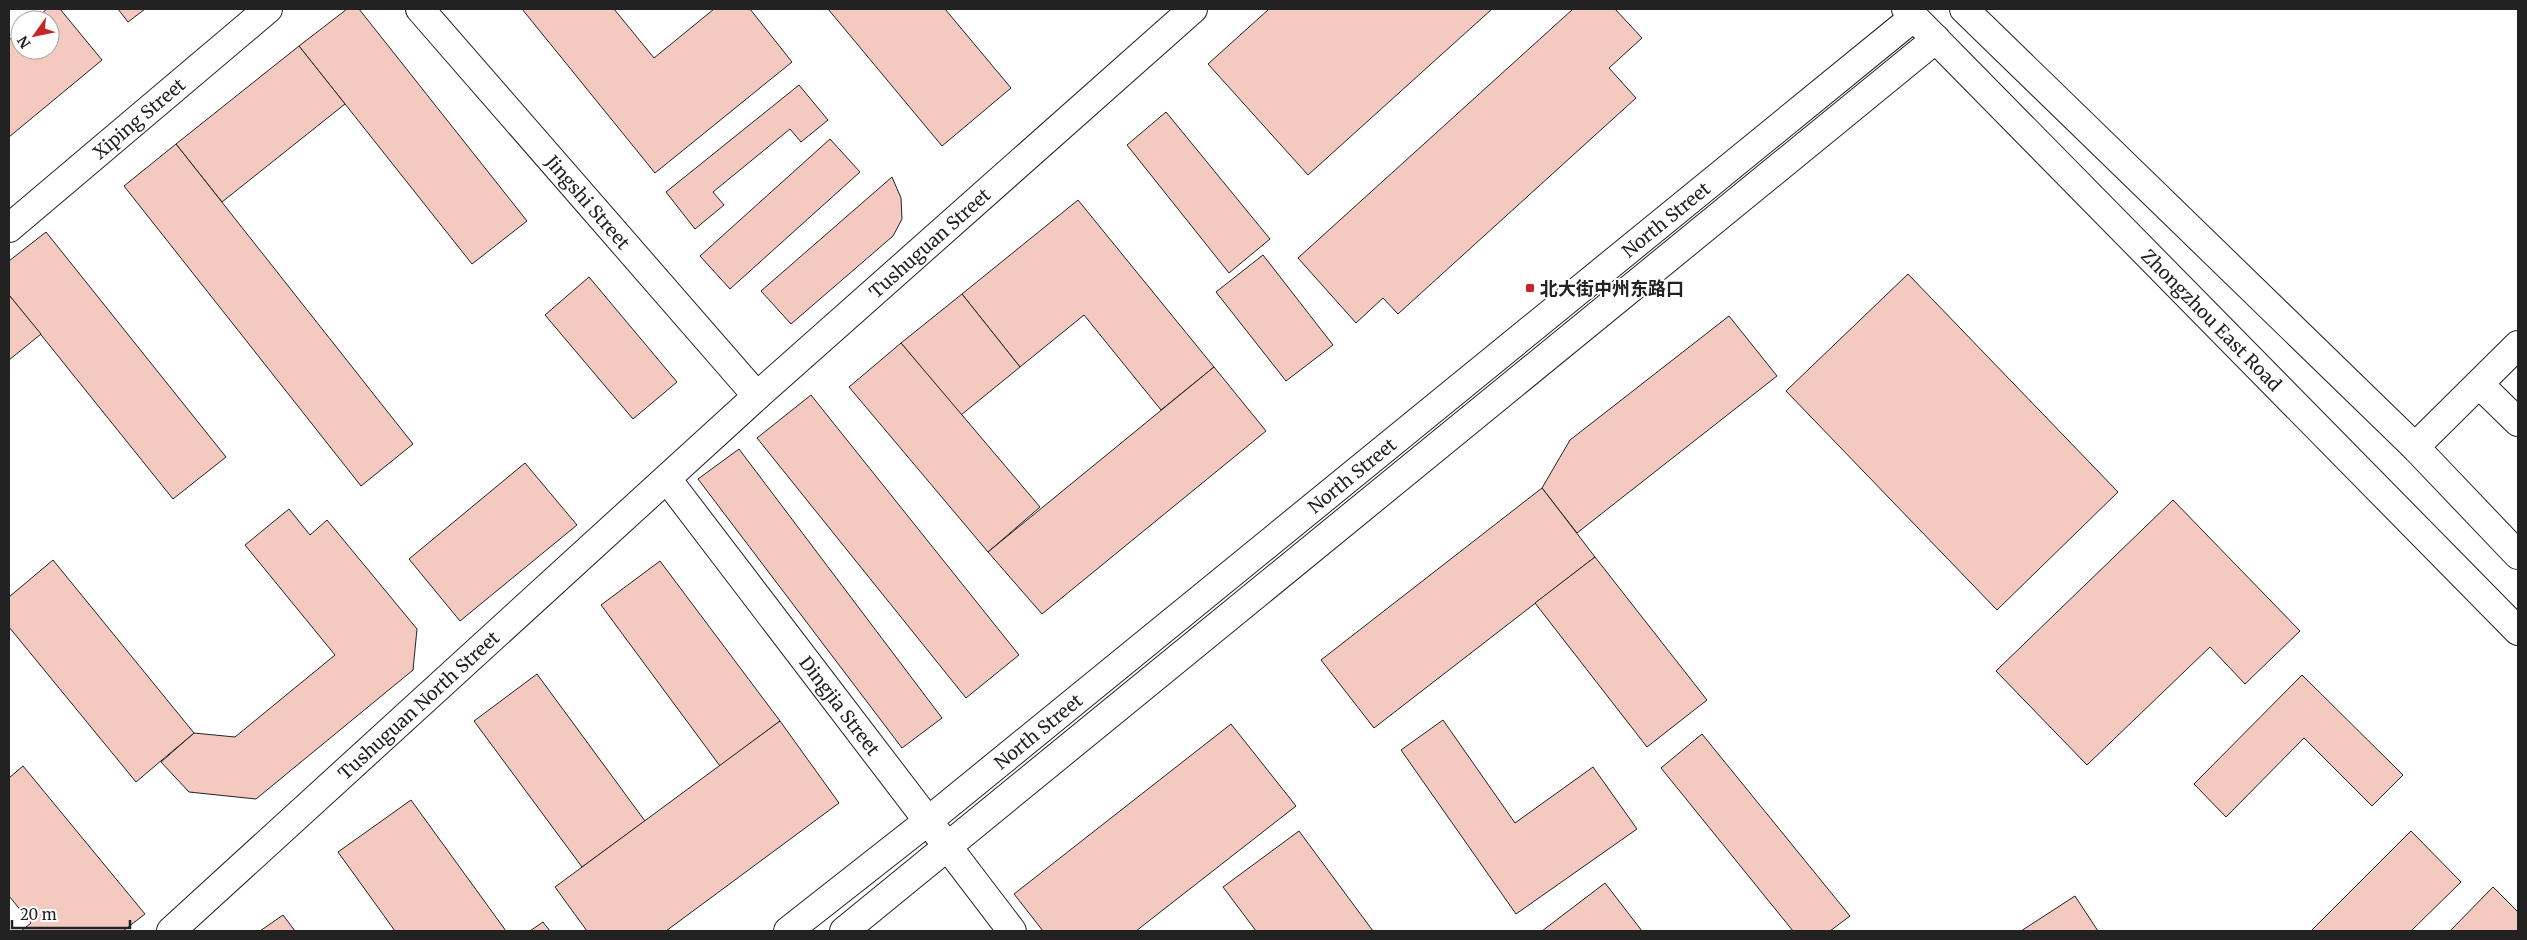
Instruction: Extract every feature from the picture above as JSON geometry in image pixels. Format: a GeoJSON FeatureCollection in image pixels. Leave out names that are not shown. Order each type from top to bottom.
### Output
{"type":"FeatureCollection","features":[{"type":"Feature","properties":{"kind":"street","name":"Xiping Street"},"geometry":{"type":"LineString","coordinates":[[9,228],[268,9]]}},
{"type":"Feature","properties":{"kind":"street","name":"Jingshi Street"},"geometry":{"type":"LineString","coordinates":[[420,9],[758,396]]}},
{"type":"Feature","properties":{"kind":"street","name":"Tushuguan Street"},"geometry":{"type":"LineString","coordinates":[[667,479],[1193,9]]}},
{"type":"Feature","properties":{"kind":"street"},"geometry":{"type":"LineString","coordinates":[[1964,9],[2415,447],[2518,555]]}},
{"type":"Feature","properties":{"kind":"street","name":"Zhongzhou East Road"},"geometry":{"type":"LineString","coordinates":[[1910,13],[2518,631]]}},
{"type":"Feature","properties":{"kind":"street","name":"North Street"},"geometry":{"type":"LineString","coordinates":[[788,931],[928,820],[1910,13]]}},
{"type":"Feature","properties":{"kind":"street","name":"North Street"},"geometry":{"type":"LineString","coordinates":[[844,931],[949,848],[1936,39]]}},
{"type":"Feature","properties":{"kind":"street"},"geometry":{"type":"LineString","coordinates":[[2415,447],[2518,345]]}},
{"type":"Feature","properties":{"kind":"street"},"geometry":{"type":"LineString","coordinates":[[2479,384],[2518,422]]}},
{"type":"Feature","properties":{"kind":"street","name":"Dingjia Street"},"geometry":{"type":"LineString","coordinates":[[667,479],[1012,931]]}},
{"type":"Feature","properties":{"kind":"street","name":"Tushuguan North Street"},"geometry":{"type":"LineString","coordinates":[[171,931],[667,479]]}},
{"type":"Feature","properties":{"kind":"building"},"geometry":{"type":"Polygon","coordinates":[[[60,9],[102,60],[9,137],[9,40],[10,60],[60,60],[60,10],[46,10],[60,9]]]}},
{"type":"Feature","properties":{"kind":"building"},"geometry":{"type":"Polygon","coordinates":[[[118,9],[145,9],[128,22],[118,9]]]}},
{"type":"Feature","properties":{"kind":"building"},"geometry":{"type":"Polygon","coordinates":[[[347,9],[359,9],[527,221],[472,264],[299,46],[347,9]]]}},
{"type":"Feature","properties":{"kind":"building"},"geometry":{"type":"Polygon","coordinates":[[[522,9],[614,9],[654,58],[714,9],[750,9],[792,62],[655,173],[522,9]]]}},
{"type":"Feature","properties":{"kind":"building"},"geometry":{"type":"Polygon","coordinates":[[[828,9],[945,9],[1011,88],[942,146],[828,9]]]}},
{"type":"Feature","properties":{"kind":"building"},"geometry":{"type":"Polygon","coordinates":[[[1269,9],[1492,9],[1308,175],[1208,64],[1269,9]]]}},
{"type":"Feature","properties":{"kind":"building"},"geometry":{"type":"Polygon","coordinates":[[[1573,9],[1615,9],[1642,38],[1609,68],[1636,98],[1398,314],[1383,298],[1356,323],[1298,258],[1573,9]]]}},
{"type":"Feature","properties":{"kind":"building"},"geometry":{"type":"Polygon","coordinates":[[[299,46],[345,104],[222,202],[176,144],[299,46]]]}},
{"type":"Feature","properties":{"kind":"building"},"geometry":{"type":"Polygon","coordinates":[[[799,85],[828,120],[801,142],[790,129],[713,192],[724,205],[695,229],[666,192],[799,85]]]}},
{"type":"Feature","properties":{"kind":"building"},"geometry":{"type":"Polygon","coordinates":[[[1166,112],[1270,239],[1229,273],[1127,145],[1166,112]]]}},
{"type":"Feature","properties":{"kind":"building"},"geometry":{"type":"Polygon","coordinates":[[[830,139],[860,172],[730,289],[700,256],[830,139]]]}},
{"type":"Feature","properties":{"kind":"building"},"geometry":{"type":"Polygon","coordinates":[[[176,144],[413,444],[361,486],[124,186],[176,144]]]}},
{"type":"Feature","properties":{"kind":"building"},"geometry":{"type":"Polygon","coordinates":[[[892,177],[901,198],[902,219],[893,236],[791,324],[761,291],[892,177]]]}},
{"type":"Feature","properties":{"kind":"building"},"geometry":{"type":"Polygon","coordinates":[[[1078,200],[1214,367],[1161,410],[1084,315],[1020,367],[962,294],[1078,200]]]}},
{"type":"Feature","properties":{"kind":"building"},"geometry":{"type":"Polygon","coordinates":[[[46,232],[226,457],[173,499],[9,295],[9,261],[46,232]]]}},
{"type":"Feature","properties":{"kind":"building"},"geometry":{"type":"Polygon","coordinates":[[[1263,255],[1333,345],[1286,381],[1216,292],[1263,255]]]}},
{"type":"Feature","properties":{"kind":"building"},"geometry":{"type":"Polygon","coordinates":[[[1908,274],[2118,492],[1997,610],[1786,391],[1908,274]]]}},
{"type":"Feature","properties":{"kind":"building"},"geometry":{"type":"Polygon","coordinates":[[[589,277],[677,382],[633,419],[545,315],[589,277]]]}},
{"type":"Feature","properties":{"kind":"building"},"geometry":{"type":"Polygon","coordinates":[[[962,294],[1020,367],[961,415],[901,343],[962,294]]]}},
{"type":"Feature","properties":{"kind":"building"},"geometry":{"type":"Polygon","coordinates":[[[9,295],[41,334],[9,360],[9,295]]]}},
{"type":"Feature","properties":{"kind":"building"},"geometry":{"type":"Polygon","coordinates":[[[1729,316],[1777,376],[1577,533],[1542,488],[1570,440],[1729,316]]]}},
{"type":"Feature","properties":{"kind":"building"},"geometry":{"type":"Polygon","coordinates":[[[901,343],[1040,507],[988,552],[849,387],[901,343]]]}},
{"type":"Feature","properties":{"kind":"building"},"geometry":{"type":"Polygon","coordinates":[[[1214,367],[1266,431],[1042,614],[988,552],[1214,367]]]}},
{"type":"Feature","properties":{"kind":"building"},"geometry":{"type":"Polygon","coordinates":[[[811,395],[1019,655],[966,698],[757,438],[811,395]]]}},
{"type":"Feature","properties":{"kind":"building"},"geometry":{"type":"Polygon","coordinates":[[[739,449],[942,718],[902,748],[698,479],[739,449]]]}},
{"type":"Feature","properties":{"kind":"building"},"geometry":{"type":"Polygon","coordinates":[[[525,463],[577,525],[460,621],[409,559],[525,463]]]}},
{"type":"Feature","properties":{"kind":"building"},"geometry":{"type":"Polygon","coordinates":[[[1542,488],[1595,557],[1374,728],[1321,660],[1542,488]]]}},
{"type":"Feature","properties":{"kind":"building"},"geometry":{"type":"Polygon","coordinates":[[[2173,500],[2300,631],[2245,684],[2210,647],[2087,765],[1996,671],[2173,500]]]}},
{"type":"Feature","properties":{"kind":"building"},"geometry":{"type":"Polygon","coordinates":[[[289,509],[310,535],[327,520],[417,629],[413,670],[256,799],[189,792],[161,762],[194,733],[235,737],[335,655],[245,545],[289,509]]]}},
{"type":"Feature","properties":{"kind":"building"},"geometry":{"type":"Polygon","coordinates":[[[1595,557],[1707,700],[1647,747],[1535,603],[1595,557]]]}},
{"type":"Feature","properties":{"kind":"building"},"geometry":{"type":"Polygon","coordinates":[[[53,560],[194,733],[136,782],[9,627],[9,597],[53,560]]]}},
{"type":"Feature","properties":{"kind":"building"},"geometry":{"type":"Polygon","coordinates":[[[660,561],[780,721],[720,766],[601,605],[660,561]]]}},
{"type":"Feature","properties":{"kind":"building"},"geometry":{"type":"Polygon","coordinates":[[[537,674],[645,821],[582,867],[474,721],[537,674]]]}},
{"type":"Feature","properties":{"kind":"building"},"geometry":{"type":"Polygon","coordinates":[[[2302,675],[2403,775],[2372,806],[2304,738],[2226,817],[2194,784],[2302,675]]]}},
{"type":"Feature","properties":{"kind":"building"},"geometry":{"type":"Polygon","coordinates":[[[1443,720],[1515,823],[1593,767],[1637,829],[1516,914],[1401,750],[1443,720]]]}},
{"type":"Feature","properties":{"kind":"building"},"geometry":{"type":"Polygon","coordinates":[[[780,721],[839,803],[666,931],[587,931],[555,887],[780,721]]]}},
{"type":"Feature","properties":{"kind":"building"},"geometry":{"type":"Polygon","coordinates":[[[1231,724],[1296,806],[1136,931],[1043,931],[1014,894],[1231,724]]]}},
{"type":"Feature","properties":{"kind":"building"},"geometry":{"type":"Polygon","coordinates":[[[1702,734],[1850,916],[1830,931],[1793,931],[1661,768],[1702,734]]]}},
{"type":"Feature","properties":{"kind":"building"},"geometry":{"type":"Polygon","coordinates":[[[23,766],[145,914],[123,931],[21,931],[31,923],[9,896],[9,778],[23,766]]]}},
{"type":"Feature","properties":{"kind":"building"},"geometry":{"type":"Polygon","coordinates":[[[411,800],[506,931],[395,931],[338,852],[411,800]]]}},
{"type":"Feature","properties":{"kind":"building"},"geometry":{"type":"Polygon","coordinates":[[[1299,831],[1373,931],[1256,931],[1223,887],[1299,831]]]}},
{"type":"Feature","properties":{"kind":"building"},"geometry":{"type":"Polygon","coordinates":[[[2411,831],[2461,882],[2411,931],[2311,931],[2411,831]]]}},
{"type":"Feature","properties":{"kind":"building"},"geometry":{"type":"Polygon","coordinates":[[[1605,883],[1642,931],[1542,931],[1605,883]]]}},
{"type":"Feature","properties":{"kind":"building"},"geometry":{"type":"Polygon","coordinates":[[[2493,887],[2518,912],[2518,931],[2450,931],[2493,887]]]}},
{"type":"Feature","properties":{"kind":"building"},"geometry":{"type":"Polygon","coordinates":[[[2075,896],[2098,931],[2021,931],[2075,896]]]}},
{"type":"Feature","properties":{"kind":"building"},"geometry":{"type":"Polygon","coordinates":[[[283,915],[295,931],[260,931],[283,915]]]}},
{"type":"Feature","properties":{"kind":"building"},"geometry":{"type":"Polygon","coordinates":[[[543,922],[550,931],[530,931],[543,922]]]}},
{"type":"Feature","properties":{"kind":"place","name":"北大街中州东路口"},"geometry":{"type":"Point","coordinates":[1530,288]}}]}
